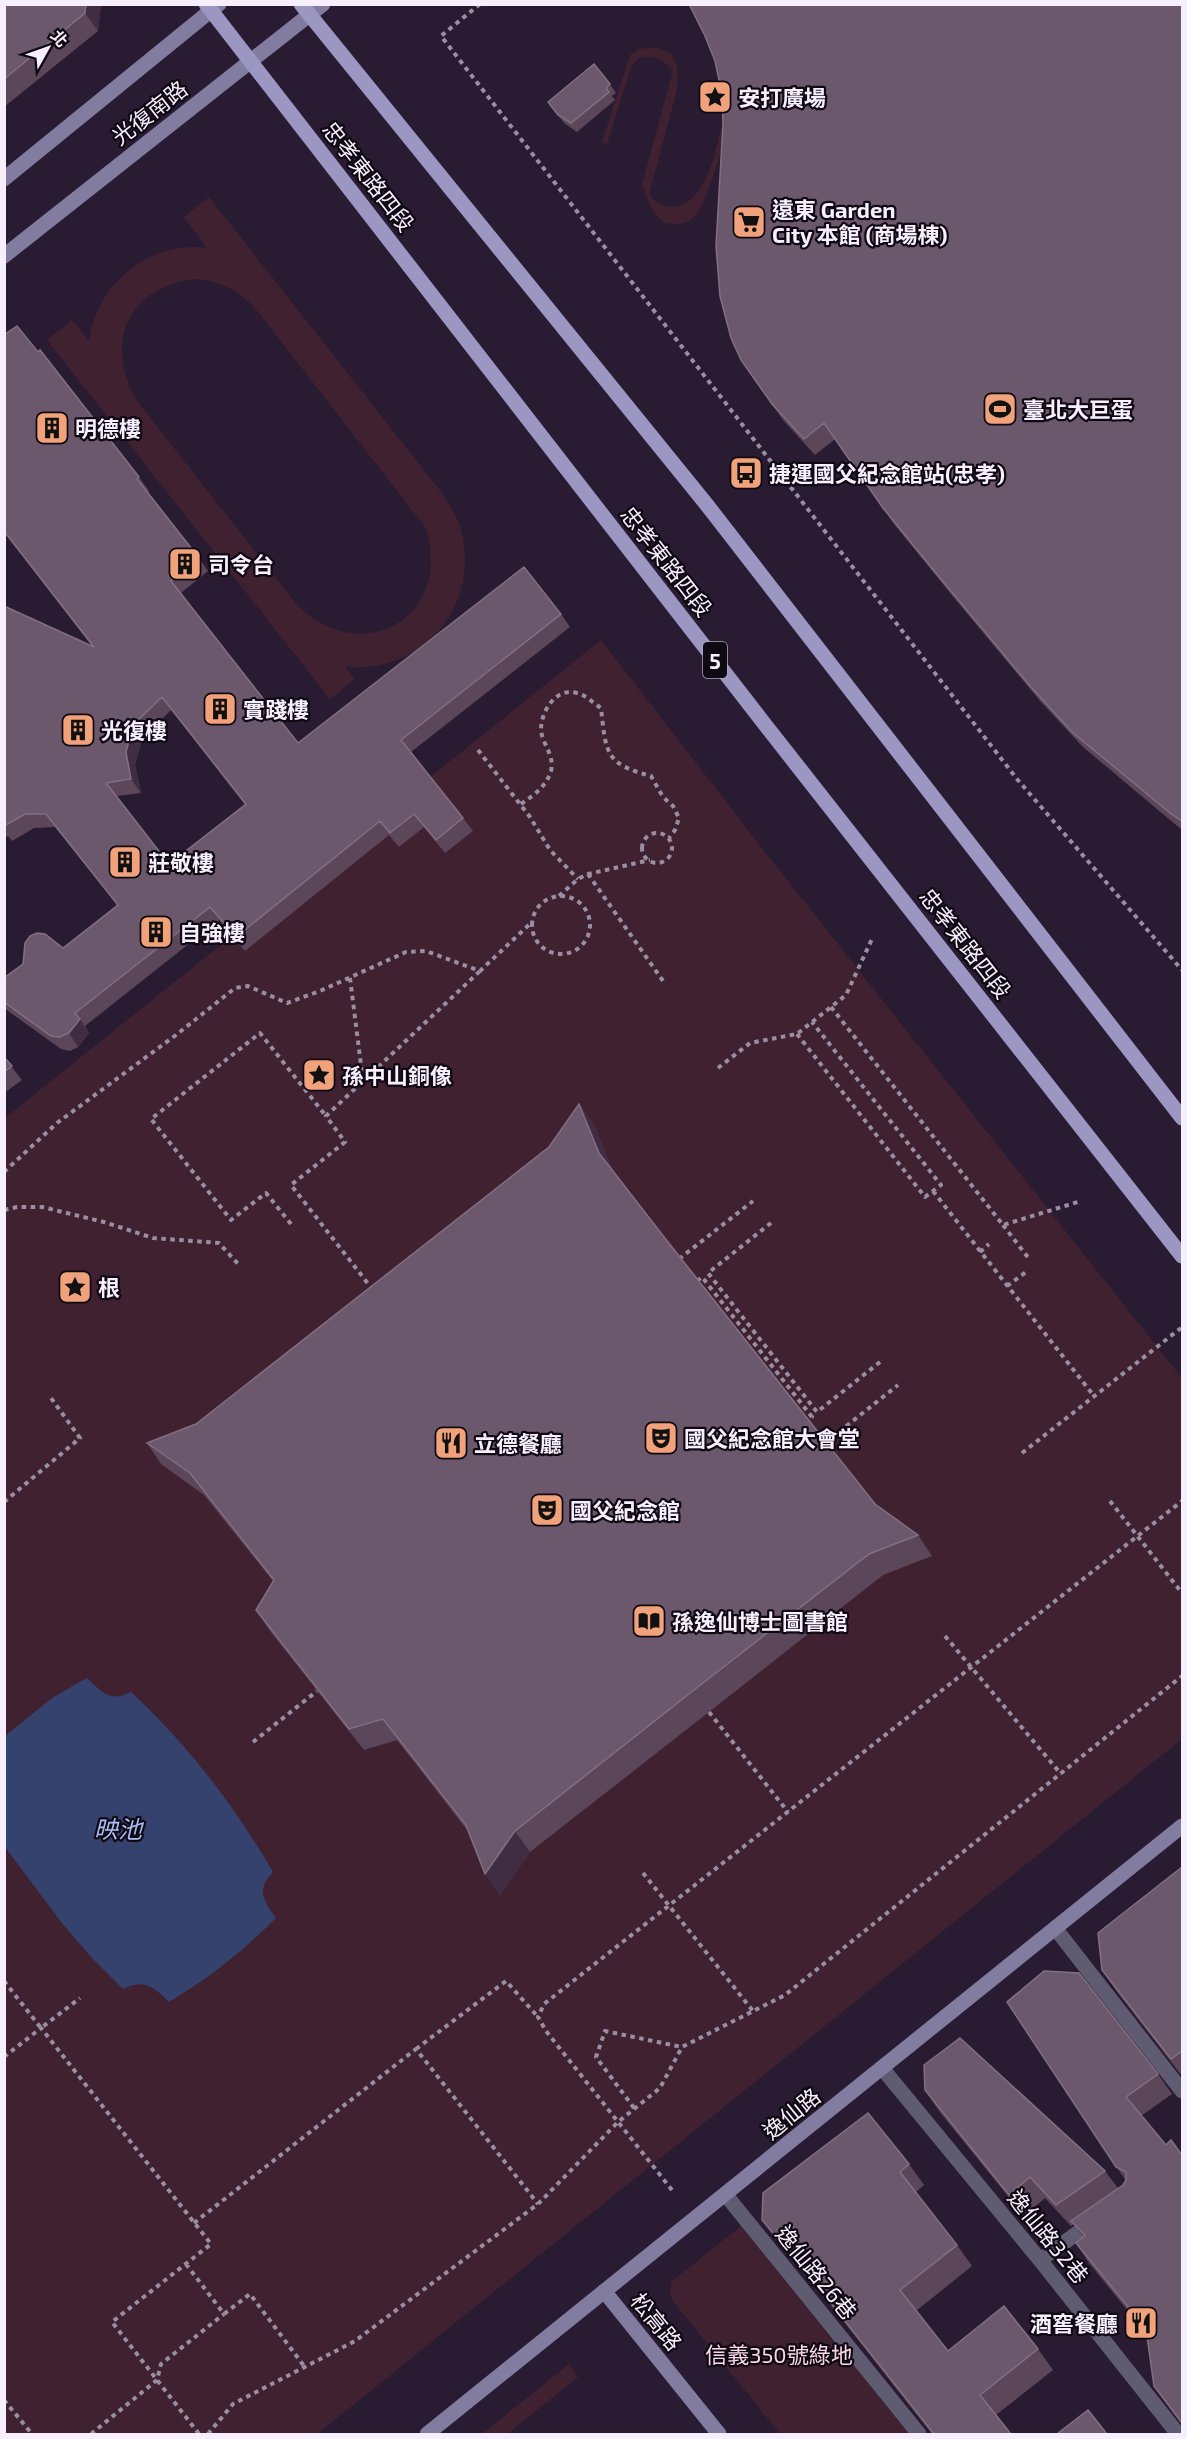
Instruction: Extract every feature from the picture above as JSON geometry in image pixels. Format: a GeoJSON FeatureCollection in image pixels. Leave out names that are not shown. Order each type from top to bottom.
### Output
{"type":"FeatureCollection","features":[{"type":"Feature","properties":{"kind":"main road","name":"忠孝東路四段"},"geometry":{"type":"LineString","coordinates":[[212,7],[250,61],[1182,1256]]}},
{"type":"Feature","properties":{"kind":"main road"},"geometry":{"type":"LineString","coordinates":[[305,10],[706,505],[1182,1118]]}},
{"type":"Feature","properties":{"kind":"street","name":"光復南路"},"geometry":{"type":"LineString","coordinates":[[4,256],[250,61],[305,10],[323,4]]}},
{"type":"Feature","properties":{"kind":"street","name":"光復南路"},"geometry":{"type":"LineString","coordinates":[[4,178],[212,7]]}},
{"type":"Feature","properties":{"kind":"street","name":"逸仙路"},"geometry":{"type":"LineString","coordinates":[[427,2434],[1182,1826]]}},
{"type":"Feature","properties":{"kind":"street"},"geometry":{"type":"LineString","coordinates":[[1055,1928],[1182,2091]]}},
{"type":"Feature","properties":{"kind":"street","name":"逸仙路32巷"},"geometry":{"type":"LineString","coordinates":[[882,2068],[1040,2260],[1178,2434]]}},
{"type":"Feature","properties":{"kind":"street","name":"逸仙路26巷"},"geometry":{"type":"LineString","coordinates":[[725,2194],[919,2434]]}},
{"type":"Feature","properties":{"kind":"street"},"geometry":{"type":"LineString","coordinates":[[1040,2260],[1104,2215]]}},
{"type":"Feature","properties":{"kind":"street","name":"松高路"},"geometry":{"type":"LineString","coordinates":[[604,2291],[719,2434]]}},
{"type":"Feature","properties":{"kind":"path"},"geometry":{"type":"LineString","coordinates":[[480,4],[441,36],[1017,779],[1182,970]]}},
{"type":"Feature","properties":{"kind":"path"},"geometry":{"type":"LineString","coordinates":[[521,804],[537,793],[546,783],[552,768],[550,752],[541,731],[545,711],[556,696],[569,691],[581,693],[601,708],[605,742],[614,760],[626,770],[651,776],[663,797],[673,806],[679,818],[669,838]]}},
{"type":"Feature","properties":{"kind":"path"},"geometry":{"type":"LineString","coordinates":[[478,750],[521,804],[550,850],[578,879]]}},
{"type":"Feature","properties":{"kind":"path"},"geometry":{"type":"LineString","coordinates":[[559,896],[578,879],[588,874],[650,860],[659,862],[666,859],[671,853],[672,845],[669,838],[663,834],[655,833],[643,842],[642,849],[650,860]]}},
{"type":"Feature","properties":{"kind":"path"},"geometry":{"type":"LineString","coordinates":[[588,874],[663,981]]}},
{"type":"Feature","properties":{"kind":"path"},"geometry":{"type":"LineString","coordinates":[[559,896],[568,896],[580,903],[588,913],[591,926],[587,939],[579,949],[567,955],[554,955],[542,948],[534,938],[532,922],[534,912],[543,902],[559,896]]}},
{"type":"Feature","properties":{"kind":"path"},"geometry":{"type":"LineString","coordinates":[[326,1116],[532,922]]}},
{"type":"Feature","properties":{"kind":"path"},"geometry":{"type":"LineString","coordinates":[[718,1068],[750,1043],[797,1034],[846,995],[872,939]]}},
{"type":"Feature","properties":{"kind":"path"},"geometry":{"type":"LineString","coordinates":[[4,1172],[57,1123],[235,988],[248,986],[287,1003],[350,978],[406,952],[426,951],[480,971]]}},
{"type":"Feature","properties":{"kind":"path"},"geometry":{"type":"LineString","coordinates":[[350,978],[363,1081]]}},
{"type":"Feature","properties":{"kind":"path"},"geometry":{"type":"LineString","coordinates":[[831,1007],[1030,1260]]}},
{"type":"Feature","properties":{"kind":"path"},"geometry":{"type":"LineString","coordinates":[[797,1034],[925,1197],[941,1185],[813,1022]]}},
{"type":"Feature","properties":{"kind":"path"},"geometry":{"type":"LineString","coordinates":[[291,1224],[266,1193],[231,1220],[151,1119],[260,1034],[345,1142],[291,1185],[380,1298]]}},
{"type":"Feature","properties":{"kind":"path"},"geometry":{"type":"LineString","coordinates":[[933,1191],[1094,1396]]}},
{"type":"Feature","properties":{"kind":"path"},"geometry":{"type":"LineString","coordinates":[[679,1258],[753,1200]]}},
{"type":"Feature","properties":{"kind":"path"},"geometry":{"type":"LineString","coordinates":[[1003,1225],[1081,1202]]}},
{"type":"Feature","properties":{"kind":"path"},"geometry":{"type":"LineString","coordinates":[[4,1210],[42,1207],[104,1222],[153,1238],[219,1243],[239,1265]]}},
{"type":"Feature","properties":{"kind":"path"},"geometry":{"type":"LineString","coordinates":[[771,1223],[708,1272],[762,1342],[817,1412],[880,1362]]}},
{"type":"Feature","properties":{"kind":"path"},"geometry":{"type":"LineString","coordinates":[[980,1252],[989,1244]]}},
{"type":"Feature","properties":{"kind":"path"},"geometry":{"type":"LineString","coordinates":[[1007,1286],[1026,1272]]}},
{"type":"Feature","properties":{"kind":"path"},"geometry":{"type":"LineString","coordinates":[[697,1281],[702,1277],[757,1346],[812,1417],[806,1420]]}},
{"type":"Feature","properties":{"kind":"path"},"geometry":{"type":"LineString","coordinates":[[1022,1453],[1182,1328]]}},
{"type":"Feature","properties":{"kind":"path"},"geometry":{"type":"LineString","coordinates":[[752,1350],[762,1342]]}},
{"type":"Feature","properties":{"kind":"path"},"geometry":{"type":"LineString","coordinates":[[825,1443],[898,1385]]}},
{"type":"Feature","properties":{"kind":"path"},"geometry":{"type":"LineString","coordinates":[[4,1502],[80,1438],[51,1398]]}},
{"type":"Feature","properties":{"kind":"path"},"geometry":{"type":"LineString","coordinates":[[1110,1501],[1182,1593]]}},
{"type":"Feature","properties":{"kind":"path"},"geometry":{"type":"LineString","coordinates":[[538,2017],[544,2004],[1182,1501]]}},
{"type":"Feature","properties":{"kind":"path"},"geometry":{"type":"LineString","coordinates":[[945,1636],[1061,1774]]}},
{"type":"Feature","properties":{"kind":"path"},"geometry":{"type":"LineString","coordinates":[[208,2434],[233,2404],[355,2341],[537,2204],[618,2122],[660,2088],[682,2047],[785,1995],[1182,1676]]}},
{"type":"Feature","properties":{"kind":"path"},"geometry":{"type":"LineString","coordinates":[[252,1742],[317,1691]]}},
{"type":"Feature","properties":{"kind":"path"},"geometry":{"type":"LineString","coordinates":[[709,1712],[788,1812]]}},
{"type":"Feature","properties":{"kind":"path"},"geometry":{"type":"LineString","coordinates":[[643,1873],[753,2011]]}},
{"type":"Feature","properties":{"kind":"path"},"geometry":{"type":"LineString","coordinates":[[4,1981],[211,2244],[112,2322],[199,2434]]}},
{"type":"Feature","properties":{"kind":"path"},"geometry":{"type":"LineString","coordinates":[[194,2223],[506,1981],[538,2017],[546,2031],[672,2190]]}},
{"type":"Feature","properties":{"kind":"path"},"geometry":{"type":"LineString","coordinates":[[4,2057],[80,1998]]}},
{"type":"Feature","properties":{"kind":"path"},"geometry":{"type":"LineString","coordinates":[[634,2108],[596,2057],[605,2031],[682,2047]]}},
{"type":"Feature","properties":{"kind":"path"},"geometry":{"type":"LineString","coordinates":[[416,2049],[537,2204]]}},
{"type":"Feature","properties":{"kind":"path"},"geometry":{"type":"LineString","coordinates":[[186,2264],[224,2314]]}},
{"type":"Feature","properties":{"kind":"path"},"geometry":{"type":"LineString","coordinates":[[91,2434],[157,2380],[161,2364],[250,2294],[304,2366]]}},
{"type":"Feature","properties":{"kind":"path"},"geometry":{"type":"LineString","coordinates":[[4,2400],[33,2434]]}},
{"type":"Feature","properties":{"kind":"green space"},"geometry":{"type":"Polygon","coordinates":[[[656,47],[671,54],[677,66],[677,90],[649,194],[656,202],[672,207],[685,204],[695,196],[709,172],[724,116],[733,113],[706,196],[695,216],[680,224],[664,223],[651,208],[642,184],[673,71],[666,63],[654,57],[644,57],[639,58],[631,67],[607,144],[602,142],[630,55],[639,49],[656,47]]]}},
{"type":"Feature","properties":{"kind":"green space"},"geometry":{"type":"Polygon","coordinates":[[[209,197],[442,493],[460,526],[465,566],[461,591],[451,613],[437,633],[419,648],[397,660],[372,666],[345,667],[355,679],[330,699],[47,340],[72,320],[89,341],[102,301],[114,284],[129,270],[146,259],[166,251],[186,247],[207,248],[184,217],[209,197]],[[197,279],[173,284],[154,293],[139,305],[128,321],[123,339],[122,359],[127,380],[137,401],[298,606],[324,625],[350,633],[375,632],[398,624],[415,608],[427,585],[431,558],[425,527],[255,308],[229,288],[197,279]]]}},
{"type":"Feature","properties":{"kind":"green space"},"geometry":{"type":"Polygon","coordinates":[[[601,640],[765,852],[1182,1378],[1182,1739],[317,2434],[5,2434],[5,1118],[601,640]]]}},
{"type":"Feature","properties":{"kind":"green space","name":"信義350號綠地"},"geometry":{"type":"Polygon","coordinates":[[[741,2226],[909,2434],[780,2434],[670,2295],[671,2282],[741,2226]]]}},
{"type":"Feature","properties":{"kind":"green space"},"geometry":{"type":"Polygon","coordinates":[[[569,2364],[578,2377],[507,2434],[482,2434],[569,2364]]]}},
{"type":"Feature","properties":{"kind":"water","name":"映池"},"geometry":{"type":"Polygon","coordinates":[[[87,1678],[112,1696],[131,1692],[152,1712],[209,1777],[273,1872],[264,1884],[263,1895],[276,1918],[225,1963],[169,2002],[153,1988],[143,1984],[123,1989],[61,1922],[5,1847],[5,1736],[52,1698],[87,1678]]]}},
{"type":"Feature","properties":{"kind":"building"},"geometry":{"type":"Polygon","coordinates":[[[4,4],[86,4],[85,13],[4,79],[4,4]]]}},
{"type":"Feature","properties":{"kind":"building","name":"臺北大巨蛋"},"geometry":{"type":"Polygon","coordinates":[[[689,4],[1182,4],[1182,821],[1072,732],[1030,686],[883,508],[824,423],[804,439],[772,404],[741,360],[731,338],[720,296],[716,246],[723,124],[722,94],[715,61],[689,4]]]}},
{"type":"Feature","properties":{"kind":"building"},"geometry":{"type":"Polygon","coordinates":[[[594,64],[610,84],[606,88],[609,92],[571,123],[558,115],[548,102],[594,64]]]}},
{"type":"Feature","properties":{"kind":"building"},"geometry":{"type":"Polygon","coordinates":[[[17,326],[38,352],[40,350],[199,558],[171,581],[298,743],[524,567],[561,614],[401,740],[463,818],[436,840],[414,814],[390,833],[380,821],[236,937],[210,907],[75,1013],[80,1019],[69,1033],[60,1037],[51,1036],[4,1002],[4,978],[23,964],[25,943],[30,936],[37,933],[45,934],[63,948],[118,905],[46,814],[25,814],[4,826],[4,606],[94,647],[4,531],[4,335],[17,326]],[[162,697],[133,725],[126,752],[131,779],[106,783],[169,864],[246,804],[162,697]]]}},
{"type":"Feature","properties":{"kind":"building"},"geometry":{"type":"Polygon","coordinates":[[[4,1057],[12,1066],[4,1072],[4,1057]]]}},
{"type":"Feature","properties":{"kind":"building","name":"國父紀念館"},"geometry":{"type":"Polygon","coordinates":[[[579,1104],[599,1153],[664,1237],[875,1504],[918,1535],[869,1554],[694,1690],[515,1831],[485,1874],[466,1825],[383,1719],[349,1729],[256,1610],[274,1580],[190,1473],[147,1443],[196,1424],[549,1147],[579,1104]]]}},
{"type":"Feature","properties":{"kind":"building"},"geometry":{"type":"Polygon","coordinates":[[[1182,1867],[1182,2051],[1171,2059],[1102,1970],[1098,1933],[1182,1867]]]}},
{"type":"Feature","properties":{"kind":"building"},"geometry":{"type":"Polygon","coordinates":[[[1044,1971],[1079,1973],[1158,2074],[1126,2097],[1166,2145],[1171,2140],[1182,2155],[1182,2423],[1154,2386],[1146,2329],[1076,2243],[1085,2235],[1071,2221],[1123,2185],[1126,2172],[1116,2167],[1007,2002],[1044,1971]]]}},
{"type":"Feature","properties":{"kind":"building"},"geometry":{"type":"Polygon","coordinates":[[[960,2038],[1105,2171],[1056,2205],[1030,2177],[1009,2195],[925,2090],[924,2065],[960,2038]]]}},
{"type":"Feature","properties":{"kind":"building"},"geometry":{"type":"Polygon","coordinates":[[[868,2113],[909,2164],[900,2172],[957,2245],[900,2290],[948,2351],[1004,2306],[1038,2349],[980,2395],[1011,2434],[934,2434],[804,2269],[762,2220],[763,2193],[868,2113]]]}},
{"type":"Feature","properties":{"kind":"building"},"geometry":{"type":"Polygon","coordinates":[[[1088,2410],[1107,2434],[1057,2434],[1088,2410]]]}},
{"type":"Feature","properties":{"kind":"place","name":"安打廣場"},"geometry":{"type":"Point","coordinates":[715,97]}},
{"type":"Feature","properties":{"kind":"place","name":"遠東 Garden City 本館 (商場棟)"},"geometry":{"type":"Point","coordinates":[749,222]}},
{"type":"Feature","properties":{"kind":"place","name":"臺北大巨蛋"},"geometry":{"type":"Point","coordinates":[1000,409]}},
{"type":"Feature","properties":{"kind":"place","name":"明德樓"},"geometry":{"type":"Point","coordinates":[52,428]}},
{"type":"Feature","properties":{"kind":"place","name":"捷運國父紀念館站(忠孝)"},"geometry":{"type":"Point","coordinates":[746,473]}},
{"type":"Feature","properties":{"kind":"place","name":"司令台"},"geometry":{"type":"Point","coordinates":[185,564]}},
{"type":"Feature","properties":{"kind":"place","name":"實踐樓"},"geometry":{"type":"Point","coordinates":[220,709]}},
{"type":"Feature","properties":{"kind":"place","name":"光復樓"},"geometry":{"type":"Point","coordinates":[78,730]}},
{"type":"Feature","properties":{"kind":"place","name":"莊敬樓"},"geometry":{"type":"Point","coordinates":[125,862]}},
{"type":"Feature","properties":{"kind":"place","name":"自強樓"},"geometry":{"type":"Point","coordinates":[156,932]}},
{"type":"Feature","properties":{"kind":"place","name":"孫中山銅像"},"geometry":{"type":"Point","coordinates":[319,1075]}},
{"type":"Feature","properties":{"kind":"place","name":"根"},"geometry":{"type":"Point","coordinates":[75,1287]}},
{"type":"Feature","properties":{"kind":"place","name":"國父紀念館大會堂"},"geometry":{"type":"Point","coordinates":[661,1438]}},
{"type":"Feature","properties":{"kind":"place","name":"立德餐廳"},"geometry":{"type":"Point","coordinates":[451,1443]}},
{"type":"Feature","properties":{"kind":"place","name":"國父紀念館"},"geometry":{"type":"Point","coordinates":[547,1510]}},
{"type":"Feature","properties":{"kind":"place","name":"孫逸仙博士圖書館"},"geometry":{"type":"Point","coordinates":[649,1621]}},
{"type":"Feature","properties":{"kind":"place","name":"酒窖餐廳"},"geometry":{"type":"Point","coordinates":[1141,2323]}}]}
